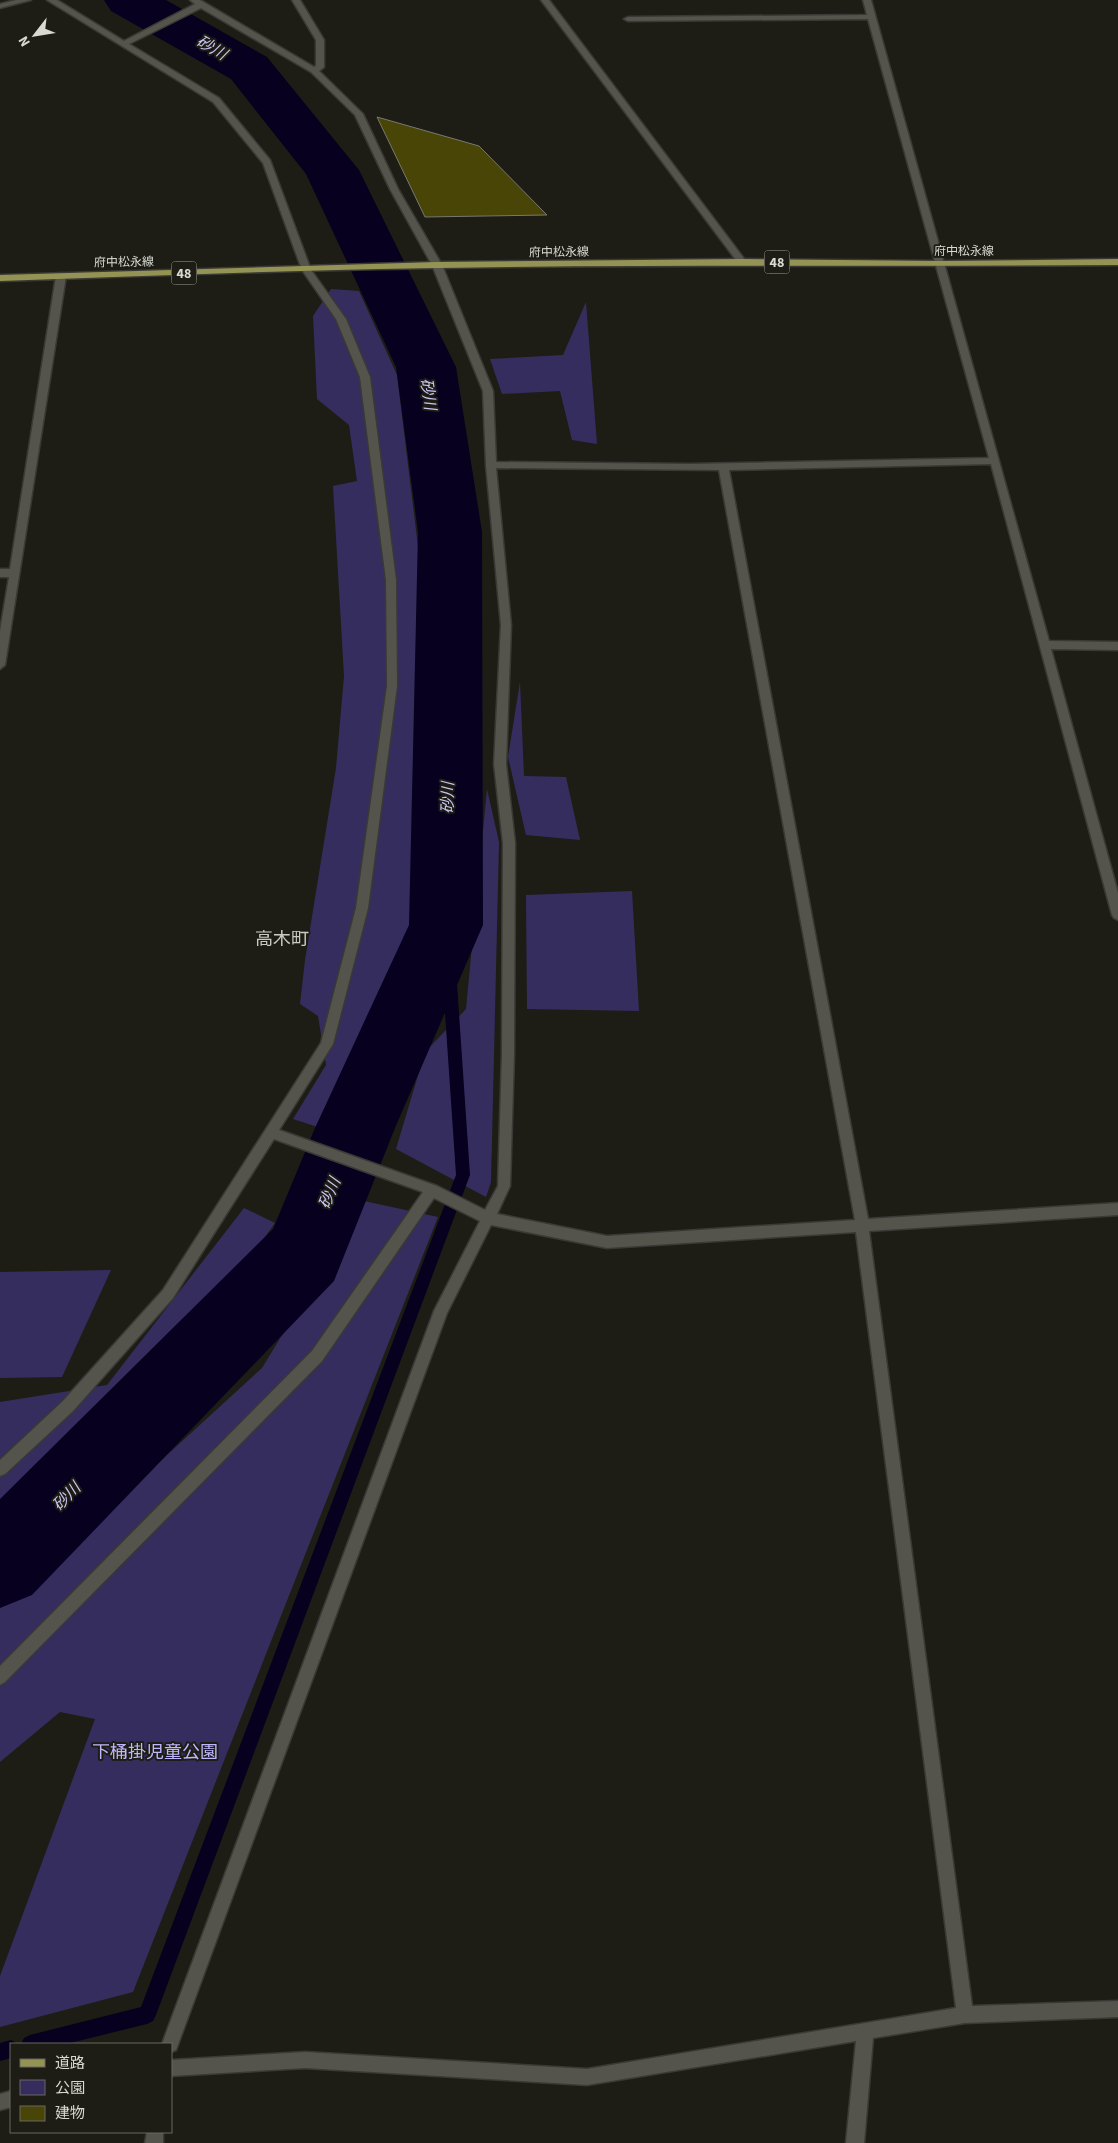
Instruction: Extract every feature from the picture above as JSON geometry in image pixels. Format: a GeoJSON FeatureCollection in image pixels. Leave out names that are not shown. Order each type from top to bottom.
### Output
{"type":"FeatureCollection","features":[{"type":"Feature","properties":{"kind":"main road","name":"府中松永線"},"geometry":{"type":"LineString","coordinates":[[0,278],[436,266],[742,262],[941,264],[1118,262]]}},
{"type":"Feature","properties":{"kind":"street"},"geometry":{"type":"LineString","coordinates":[[0,6],[28,0]]}},
{"type":"Feature","properties":{"kind":"street"},"geometry":{"type":"LineString","coordinates":[[0,1469],[68,1406],[168,1294],[327,1044],[362,908],[392,686],[391,580],[365,377],[341,319],[307,270],[267,162],[216,100],[51,0]]}},
{"type":"Feature","properties":{"kind":"street"},"geometry":{"type":"LineString","coordinates":[[296,0],[320,40],[320,67],[314,70]]}},
{"type":"Feature","properties":{"kind":"street"},"geometry":{"type":"LineString","coordinates":[[545,0],[742,262]]}},
{"type":"Feature","properties":{"kind":"street"},"geometry":{"type":"LineString","coordinates":[[867,0],[941,264],[1118,915]]}},
{"type":"Feature","properties":{"kind":"street"},"geometry":{"type":"LineString","coordinates":[[123,44],[198,2],[314,70],[360,114],[394,189],[436,266],[488,391],[491,465],[506,625],[500,764],[509,852],[508,1054],[504,1186],[441,1311],[170,2043]]}},
{"type":"Feature","properties":{"kind":"street"},"geometry":{"type":"LineString","coordinates":[[628,18],[873,17]]}},
{"type":"Feature","properties":{"kind":"street"},"geometry":{"type":"LineString","coordinates":[[0,658],[61,276]]}},
{"type":"Feature","properties":{"kind":"street"},"geometry":{"type":"LineString","coordinates":[[491,465],[723,466],[994,461]]}},
{"type":"Feature","properties":{"kind":"street"},"geometry":{"type":"LineString","coordinates":[[723,466],[862,1225],[965,2015]]}},
{"type":"Feature","properties":{"kind":"street"},"geometry":{"type":"LineString","coordinates":[[0,573],[14,573]]}},
{"type":"Feature","properties":{"kind":"street"},"geometry":{"type":"LineString","coordinates":[[1044,645],[1118,646]]}},
{"type":"Feature","properties":{"kind":"street"},"geometry":{"type":"LineString","coordinates":[[270,1132],[432,1190],[487,1218],[607,1242],[1118,1209]]}},
{"type":"Feature","properties":{"kind":"street"},"geometry":{"type":"LineString","coordinates":[[0,1677],[317,1356],[432,1190]]}},
{"type":"Feature","properties":{"kind":"street"},"geometry":{"type":"LineString","coordinates":[[172,2068],[305,2060],[587,2077],[965,2015],[1118,2009]]}},
{"type":"Feature","properties":{"kind":"street"},"geometry":{"type":"LineString","coordinates":[[855,2143],[865,2032]]}},
{"type":"Feature","properties":{"kind":"green space"},"geometry":{"type":"Polygon","coordinates":[[[331,289],[359,291],[397,375],[420,563],[415,795],[428,931],[336,1133],[293,1119],[326,1065],[318,1016],[300,1004],[305,960],[336,768],[344,676],[333,486],[357,481],[349,425],[317,399],[313,316],[331,289]]]}},
{"type":"Feature","properties":{"kind":"green space"},"geometry":{"type":"Polygon","coordinates":[[[586,302],[597,444],[572,440],[560,391],[502,394],[490,359],[563,355],[586,302]]]}},
{"type":"Feature","properties":{"kind":"green space"},"geometry":{"type":"Polygon","coordinates":[[[520,682],[524,776],[566,777],[580,840],[526,835],[508,757],[520,682]]]}},
{"type":"Feature","properties":{"kind":"green space"},"geometry":{"type":"Polygon","coordinates":[[[487,789],[499,842],[491,1182],[486,1197],[396,1149],[425,1052],[466,1009],[487,789]]]}},
{"type":"Feature","properties":{"kind":"green space"},"geometry":{"type":"Polygon","coordinates":[[[632,891],[639,1011],[527,1009],[526,895],[632,891]]]}},
{"type":"Feature","properties":{"kind":"green space","name":"下桶掛児童公園"},"geometry":{"type":"Polygon","coordinates":[[[364,1201],[438,1217],[133,1992],[0,2027],[0,1976],[95,1719],[60,1712],[0,1762],[0,1608],[262,1368],[364,1201]]]}},
{"type":"Feature","properties":{"kind":"green space"},"geometry":{"type":"Polygon","coordinates":[[[244,1208],[275,1223],[223,1295],[51,1479],[0,1529],[0,1402],[107,1385],[244,1208]]]}},
{"type":"Feature","properties":{"kind":"green space"},"geometry":{"type":"Polygon","coordinates":[[[111,1270],[62,1377],[0,1378],[0,1272],[111,1270]]]}},
{"type":"Feature","properties":{"kind":"building"},"geometry":{"type":"Polygon","coordinates":[[[377,117],[479,146],[547,215],[425,217],[377,117]]]}},
{"type":"Feature","properties":{"kind":"waterway","name":"砂川"},"geometry":{"type":"LineString","coordinates":[[0,1563],[304,1254],[355,1128],[446,925],[450,532],[426,367],[332,170],[249,68],[129,0]]}},
{"type":"Feature","properties":{"kind":"waterway"},"geometry":{"type":"LineString","coordinates":[[34,2043],[147,2015],[463,1175],[446,925]]}},
{"type":"Feature","properties":{"kind":"waterway"},"geometry":{"type":"LineString","coordinates":[[0,2052],[10,2049]]}},
{"type":"Feature","properties":{"kind":"district","name":"高木町"},"geometry":{"type":"Point","coordinates":[282,939]}}]}
